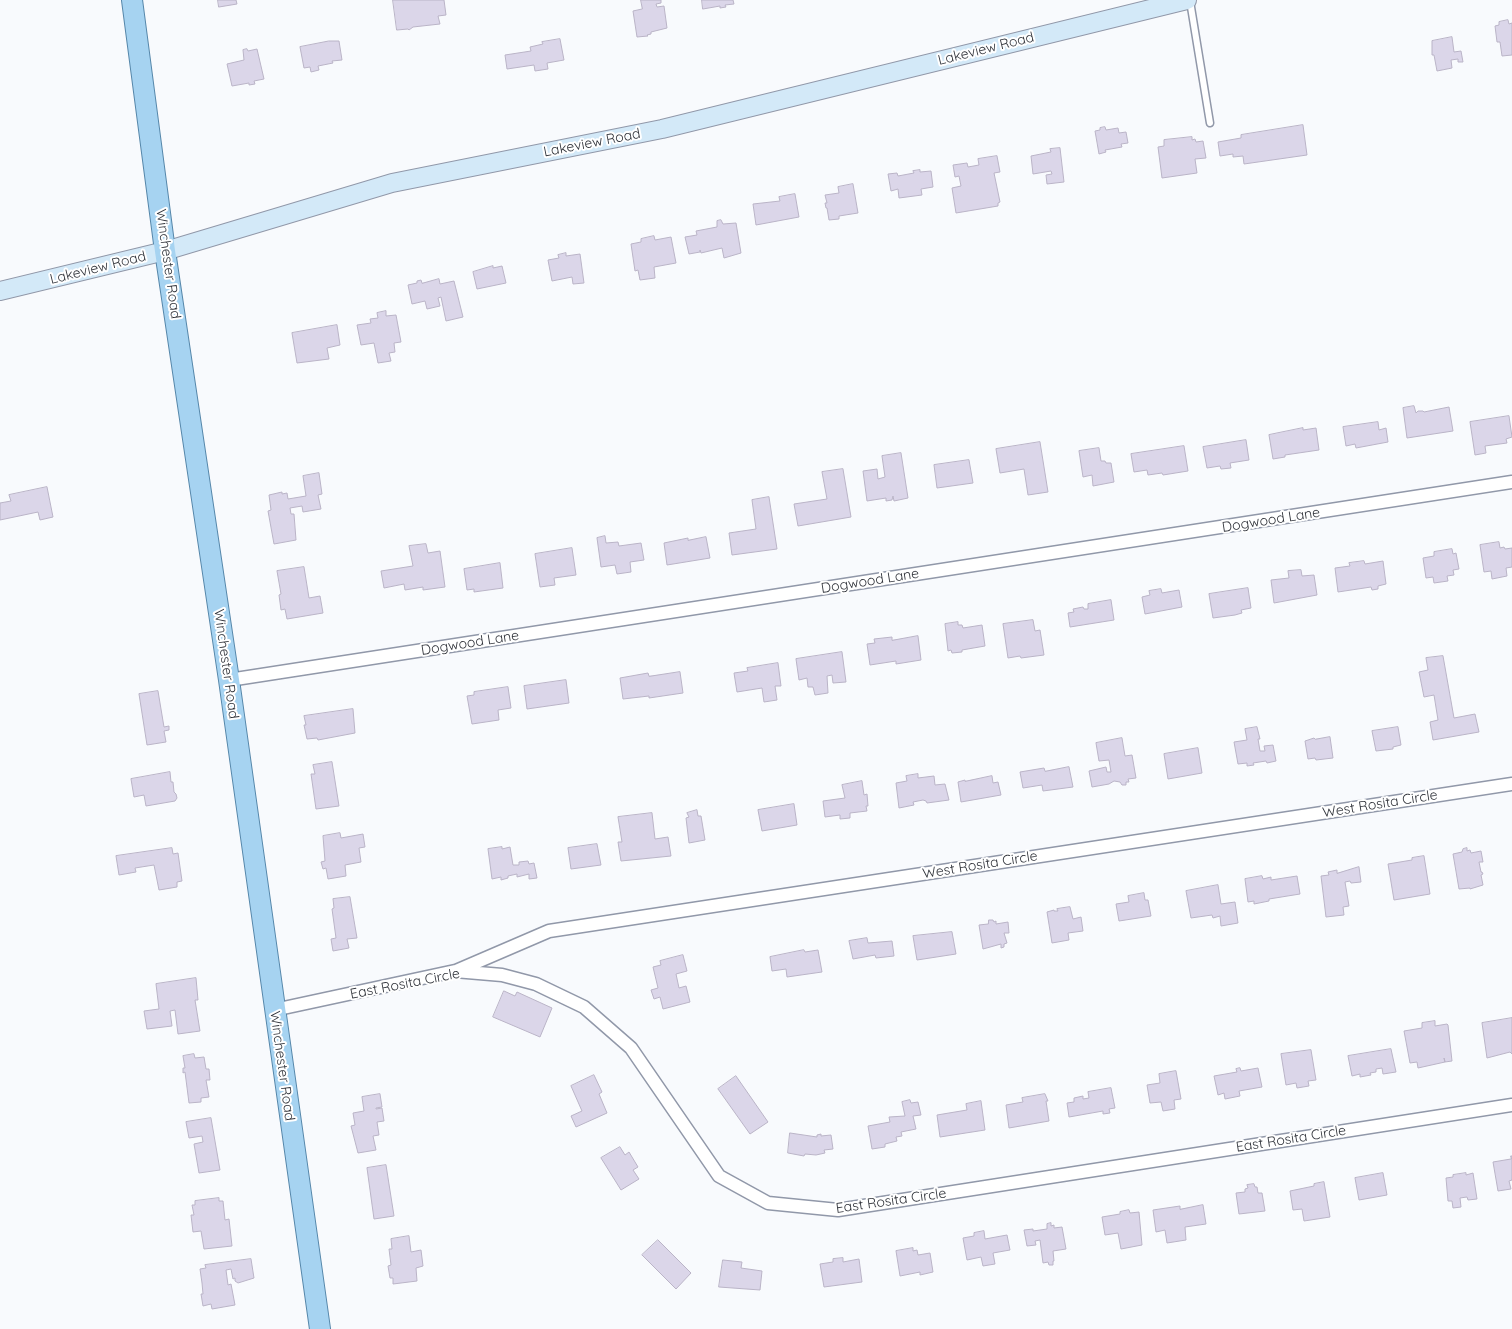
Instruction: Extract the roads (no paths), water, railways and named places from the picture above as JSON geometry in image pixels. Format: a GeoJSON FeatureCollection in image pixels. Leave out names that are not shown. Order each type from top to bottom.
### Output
{"type":"FeatureCollection","features":[{"type":"Feature","properties":{"kind":"main road","name":"Winchester Road"},"geometry":{"type":"LineString","coordinates":[[132,0],[165,251],[229,680],[320,1329]]}},
{"type":"Feature","properties":{"kind":"street","name":"Lakeview Road"},"geometry":{"type":"LineString","coordinates":[[0,291],[165,251],[392,183],[662,129],[1188,0]]}},
{"type":"Feature","properties":{"kind":"street","name":"Dogwood Lane"},"geometry":{"type":"LineString","coordinates":[[229,680],[1512,482]]}},
{"type":"Feature","properties":{"kind":"street","name":"West Rosita Circle"},"geometry":{"type":"LineString","coordinates":[[455,971],[550,931],[1512,784]]}},
{"type":"Feature","properties":{"kind":"street","name":"East Rosita Circle"},"geometry":{"type":"LineString","coordinates":[[274,1010],[455,971],[502,975],[536,984],[584,1007],[631,1048],[719,1176],[768,1203],[838,1210],[1512,1105]]}},
{"type":"Feature","properties":{"kind":"lane"},"geometry":{"type":"LineString","coordinates":[[1188,0],[1210,123]]}}]}
